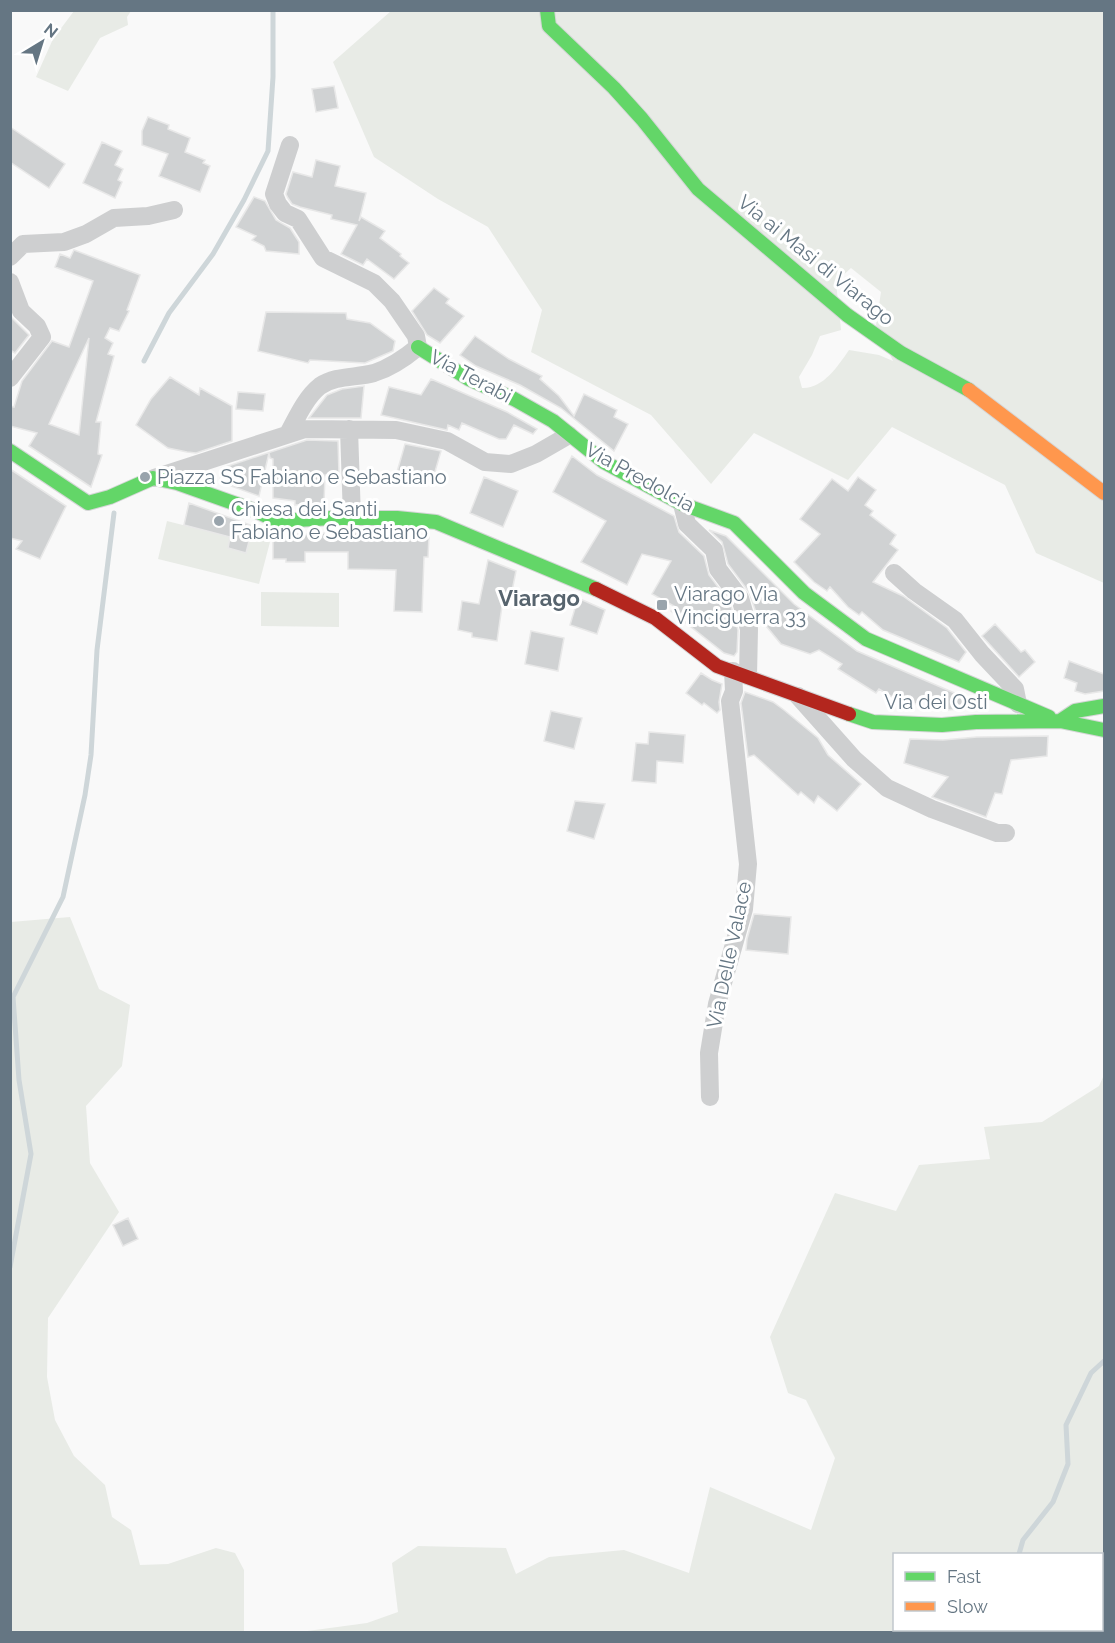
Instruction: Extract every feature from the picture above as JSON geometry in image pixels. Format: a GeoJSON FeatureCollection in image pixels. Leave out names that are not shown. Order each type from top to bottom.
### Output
{"type":"FeatureCollection","features":[{"type":"Feature","properties":{"kind":"street","name":"Via ai Masi di Viarago"},"geometry":{"type":"LineString","coordinates":[[547,10],[549,27],[614,88],[698,189],[847,315],[901,353],[968,389],[1104,493]]}},
{"type":"Feature","properties":{"kind":"street"},"geometry":{"type":"LineString","coordinates":[[290,145],[274,194],[278,204],[285,213],[298,219],[323,258],[374,283],[386,295],[416,336],[418,347]]}},
{"type":"Feature","properties":{"kind":"street"},"geometry":{"type":"LineString","coordinates":[[10,257],[23,244],[64,242],[86,234],[114,218],[148,216],[174,210]]}},
{"type":"Feature","properties":{"kind":"street"},"geometry":{"type":"LineString","coordinates":[[10,282],[21,311],[37,326],[42,337],[10,378]]}},
{"type":"Feature","properties":{"kind":"street","name":"Via Terabi"},"geometry":{"type":"LineString","coordinates":[[289,432],[302,408],[319,387],[333,379],[374,373],[407,357],[418,347],[470,379],[543,415],[569,435]]}},
{"type":"Feature","properties":{"kind":"street","name":"Via Predolcia"},"geometry":{"type":"LineString","coordinates":[[153,478],[289,432],[305,429],[396,430],[447,441],[485,462],[511,464],[536,454],[569,435],[604,462],[682,504],[734,523],[804,593],[866,639],[1060,722]]}},
{"type":"Feature","properties":{"kind":"street"},"geometry":{"type":"LineString","coordinates":[[348,429],[352,518]]}},
{"type":"Feature","properties":{"kind":"street"},"geometry":{"type":"LineString","coordinates":[[10,451],[88,503],[110,497],[153,478]]}},
{"type":"Feature","properties":{"kind":"street","name":"Via dei Osti"},"geometry":{"type":"LineString","coordinates":[[153,478],[177,483],[277,521],[352,518],[436,522],[593,587],[655,618],[717,666],[873,722],[942,725],[976,722],[1060,722]]}},
{"type":"Feature","properties":{"kind":"street","name":"Via Delle Valace"},"geometry":{"type":"LineString","coordinates":[[682,504],[687,524],[714,550],[718,569],[740,598],[749,629],[741,674],[730,701],[748,864],[744,909],[717,1004],[709,1053],[710,1097]]}},
{"type":"Feature","properties":{"kind":"street"},"geometry":{"type":"LineString","coordinates":[[894,573],[914,591],[956,620],[982,654],[1016,689],[1018,704]]}},
{"type":"Feature","properties":{"kind":"street"},"geometry":{"type":"LineString","coordinates":[[797,694],[854,759],[887,788],[932,809],[997,833],[1005,833]]}},
{"type":"Feature","properties":{"kind":"street"},"geometry":{"type":"LineString","coordinates":[[1060,722],[1075,711],[1104,706]]}},
{"type":"Feature","properties":{"kind":"street"},"geometry":{"type":"LineString","coordinates":[[1060,722],[1104,730]]}},
{"type":"Feature","properties":{"kind":"shaded area"},"geometry":{"type":"Polygon","coordinates":[[[74,11],[131,11],[127,17],[128,25],[100,38],[68,91],[36,77],[53,39],[74,11]]]}},
{"type":"Feature","properties":{"kind":"shaded area"},"geometry":{"type":"Polygon","coordinates":[[[391,11],[1104,11],[1104,583],[1036,553],[1005,485],[892,427],[848,480],[754,433],[711,484],[651,415],[531,352],[542,310],[488,227],[438,199],[374,157],[333,62],[391,11]],[[851,268],[836,282],[841,330],[820,336],[799,377],[802,388],[817,385],[823,381],[849,350],[879,355],[893,361],[876,325],[881,292],[851,268]]]}},
{"type":"Feature","properties":{"kind":"shaded area"},"geometry":{"type":"Polygon","coordinates":[[[167,521],[230,537],[228,548],[246,553],[250,537],[270,542],[259,584],[158,559],[167,521]]]}},
{"type":"Feature","properties":{"kind":"shaded area"},"geometry":{"type":"Polygon","coordinates":[[[261,592],[339,593],[339,627],[261,626],[261,592]]]}},
{"type":"Feature","properties":{"kind":"shaded area"},"geometry":{"type":"Polygon","coordinates":[[[70,917],[99,989],[130,1005],[122,1066],[86,1106],[90,1163],[119,1212],[48,1318],[47,1377],[55,1420],[74,1456],[105,1485],[112,1517],[131,1530],[140,1565],[168,1564],[216,1548],[235,1553],[244,1570],[244,1632],[11,1632],[11,922],[70,917]]]}},
{"type":"Feature","properties":{"kind":"shaded area"},"geometry":{"type":"Polygon","coordinates":[[[1104,1075],[1104,1632],[300,1632],[367,1623],[398,1612],[392,1563],[418,1546],[506,1548],[516,1574],[549,1557],[624,1550],[689,1573],[710,1487],[811,1530],[835,1458],[806,1400],[788,1393],[770,1337],[835,1193],[896,1211],[919,1165],[990,1159],[984,1127],[1042,1122],[1099,1086],[1104,1075]]]}},
{"type":"Feature","properties":{"kind":"building"},"geometry":{"type":"Polygon","coordinates":[[[334,86],[338,108],[316,112],[312,89],[334,86]]]}},
{"type":"Feature","properties":{"kind":"building"},"geometry":{"type":"Polygon","coordinates":[[[148,117],[169,125],[168,129],[190,138],[185,152],[205,160],[203,163],[210,166],[200,192],[159,176],[168,154],[142,145],[142,131],[148,117]]]}},
{"type":"Feature","properties":{"kind":"building"},"geometry":{"type":"Polygon","coordinates":[[[10,127],[65,164],[49,188],[10,162],[10,127]]]}},
{"type":"Feature","properties":{"kind":"building"},"geometry":{"type":"Polygon","coordinates":[[[102,142],[122,151],[115,165],[123,169],[118,180],[122,182],[115,198],[83,183],[102,142]]]}},
{"type":"Feature","properties":{"kind":"building"},"geometry":{"type":"Polygon","coordinates":[[[316,160],[340,166],[335,186],[366,193],[359,221],[361,217],[385,231],[380,238],[409,263],[394,279],[367,259],[363,265],[341,254],[357,225],[331,219],[332,215],[292,204],[288,198],[286,194],[293,172],[312,177],[316,160]]]}},
{"type":"Feature","properties":{"kind":"building"},"geometry":{"type":"Polygon","coordinates":[[[254,197],[265,201],[276,220],[290,228],[299,242],[299,254],[266,251],[264,246],[252,240],[256,236],[236,227],[254,197]]]}},
{"type":"Feature","properties":{"kind":"building"},"geometry":{"type":"Polygon","coordinates":[[[74,250],[140,275],[127,310],[129,311],[119,331],[110,328],[105,338],[113,343],[108,354],[114,356],[96,422],[101,422],[98,454],[102,455],[91,487],[29,446],[37,433],[10,426],[10,406],[14,407],[22,381],[52,341],[69,347],[93,281],[55,267],[60,254],[70,258],[74,250]],[[89,338],[49,424],[79,435],[89,338]]]}},
{"type":"Feature","properties":{"kind":"building"},"geometry":{"type":"Polygon","coordinates":[[[434,288],[449,299],[446,303],[464,316],[440,343],[427,335],[412,311],[434,288]]]}},
{"type":"Feature","properties":{"kind":"building"},"geometry":{"type":"Polygon","coordinates":[[[266,312],[346,313],[347,319],[370,323],[395,341],[393,351],[365,363],[310,360],[308,363],[258,351],[266,312]]]}},
{"type":"Feature","properties":{"kind":"building"},"geometry":{"type":"Polygon","coordinates":[[[10,316],[29,335],[15,353],[10,350],[10,316]]]}},
{"type":"Feature","properties":{"kind":"building"},"geometry":{"type":"Polygon","coordinates":[[[475,336],[509,359],[542,376],[540,379],[559,396],[574,416],[584,394],[617,410],[614,417],[628,424],[614,451],[561,408],[520,385],[476,366],[460,355],[475,336]]]}},
{"type":"Feature","properties":{"kind":"building"},"geometry":{"type":"Polygon","coordinates":[[[170,377],[199,395],[200,388],[232,406],[232,441],[196,453],[187,452],[168,448],[136,425],[151,399],[170,377]]]}},
{"type":"Feature","properties":{"kind":"building"},"geometry":{"type":"Polygon","coordinates":[[[431,379],[507,412],[537,429],[533,434],[514,425],[506,439],[499,439],[462,423],[459,430],[448,425],[447,430],[381,415],[389,387],[421,395],[431,379]]]}},
{"type":"Feature","properties":{"kind":"building"},"geometry":{"type":"Polygon","coordinates":[[[364,386],[361,418],[309,418],[327,395],[342,389],[364,386]]]}},
{"type":"Feature","properties":{"kind":"building"},"geometry":{"type":"Polygon","coordinates":[[[238,392],[265,394],[263,411],[236,409],[238,392]]]}},
{"type":"Feature","properties":{"kind":"building"},"geometry":{"type":"Polygon","coordinates":[[[307,440],[338,441],[339,475],[325,475],[324,503],[295,505],[295,501],[273,498],[273,459],[270,458],[269,453],[259,496],[220,482],[222,468],[307,440]]]}},
{"type":"Feature","properties":{"kind":"building"},"geometry":{"type":"Polygon","coordinates":[[[405,444],[441,451],[432,482],[397,472],[405,444]]]}},
{"type":"Feature","properties":{"kind":"building"},"geometry":{"type":"Polygon","coordinates":[[[572,456],[597,475],[674,516],[679,532],[704,556],[709,575],[730,603],[738,630],[737,652],[734,656],[724,653],[671,611],[674,606],[652,594],[671,561],[642,554],[627,585],[581,562],[606,521],[553,492],[572,456]]]}},
{"type":"Feature","properties":{"kind":"building"},"geometry":{"type":"Polygon","coordinates":[[[10,469],[66,506],[40,559],[16,549],[22,541],[10,538],[10,469]]]}},
{"type":"Feature","properties":{"kind":"building"},"geometry":{"type":"Polygon","coordinates":[[[484,477],[518,491],[503,527],[470,513],[484,477]]]}},
{"type":"Feature","properties":{"kind":"building"},"geometry":{"type":"Polygon","coordinates":[[[858,477],[876,490],[865,505],[873,511],[870,515],[896,535],[890,544],[898,550],[873,582],[903,596],[947,628],[966,652],[959,662],[883,630],[862,612],[859,615],[848,607],[830,587],[827,591],[814,582],[794,562],[820,534],[800,519],[832,479],[848,491],[858,477]]]}},
{"type":"Feature","properties":{"kind":"building","name":"Chiesa dei Santi Fabiano e Sebastiano"},"geometry":{"type":"Polygon","coordinates":[[[189,503],[253,526],[246,553],[228,548],[230,537],[184,525],[189,503]]]}},
{"type":"Feature","properties":{"kind":"building"},"geometry":{"type":"Polygon","coordinates":[[[709,530],[726,536],[794,604],[857,651],[987,707],[946,710],[925,700],[922,704],[902,703],[879,689],[876,693],[838,669],[842,664],[819,650],[810,654],[781,644],[757,615],[749,592],[728,564],[722,542],[709,530]]]}},
{"type":"Feature","properties":{"kind":"building"},"geometry":{"type":"Polygon","coordinates":[[[396,533],[429,536],[428,557],[424,557],[422,612],[394,611],[396,570],[348,569],[348,552],[305,552],[305,562],[273,559],[273,535],[396,533]]]}},
{"type":"Feature","properties":{"kind":"building"},"geometry":{"type":"Polygon","coordinates":[[[488,560],[516,571],[510,601],[503,599],[497,641],[472,637],[472,633],[458,630],[462,601],[479,604],[488,560]]]}},
{"type":"Feature","properties":{"kind":"building"},"geometry":{"type":"Polygon","coordinates":[[[578,598],[605,610],[597,634],[570,625],[578,598]]]}},
{"type":"Feature","properties":{"kind":"building"},"geometry":{"type":"Polygon","coordinates":[[[995,624],[1021,652],[1025,650],[1035,662],[1019,677],[982,636],[995,624]]]}},
{"type":"Feature","properties":{"kind":"building"},"geometry":{"type":"Polygon","coordinates":[[[531,631],[564,638],[558,671],[525,664],[531,631]]]}},
{"type":"Feature","properties":{"kind":"building"},"geometry":{"type":"Polygon","coordinates":[[[1069,661],[1104,674],[1104,691],[1085,694],[1075,691],[1077,683],[1064,678],[1069,661]]]}},
{"type":"Feature","properties":{"kind":"building"},"geometry":{"type":"Polygon","coordinates":[[[701,673],[722,684],[720,710],[717,713],[686,693],[701,673]]]}},
{"type":"Feature","properties":{"kind":"building"},"geometry":{"type":"Polygon","coordinates":[[[745,692],[773,702],[784,710],[818,738],[828,755],[861,784],[837,811],[818,796],[814,803],[801,792],[798,795],[754,755],[748,757],[741,703],[745,692]]]}},
{"type":"Feature","properties":{"kind":"building"},"geometry":{"type":"Polygon","coordinates":[[[551,711],[582,718],[574,749],[544,741],[551,711]]]}},
{"type":"Feature","properties":{"kind":"building"},"geometry":{"type":"Polygon","coordinates":[[[649,732],[685,735],[683,763],[657,761],[656,783],[632,781],[636,743],[648,744],[649,732]]]}},
{"type":"Feature","properties":{"kind":"building"},"geometry":{"type":"Polygon","coordinates":[[[1048,736],[1047,756],[1011,760],[1002,794],[995,793],[986,817],[932,797],[948,777],[904,763],[910,739],[1048,736]]]}},
{"type":"Feature","properties":{"kind":"building"},"geometry":{"type":"Polygon","coordinates":[[[575,801],[605,804],[594,839],[567,831],[575,801]]]}},
{"type":"Feature","properties":{"kind":"building"},"geometry":{"type":"Polygon","coordinates":[[[754,914],[791,917],[788,954],[746,950],[754,914]]]}},
{"type":"Feature","properties":{"kind":"building"},"geometry":{"type":"Polygon","coordinates":[[[128,1218],[138,1239],[123,1246],[113,1225],[128,1218]]]}},
{"type":"Feature","properties":{"kind":"waterway"},"geometry":{"type":"LineString","coordinates":[[144,361],[169,313],[213,254],[244,200],[268,151],[273,77],[273,10]]}},
{"type":"Feature","properties":{"kind":"waterway"},"geometry":{"type":"LineString","coordinates":[[10,1267],[31,1154],[19,1080],[13,997],[63,897],[85,795],[91,755],[97,650],[114,513]]}},
{"type":"Feature","properties":{"kind":"waterway"},"geometry":{"type":"LineString","coordinates":[[1019,1553],[1023,1540],[1053,1502],[1068,1464],[1066,1425],[1091,1373],[1104,1361]]}},
{"type":"Feature","properties":{"kind":"traffic: fast"},"geometry":{"type":"LineString","coordinates":[[547,10],[549,26],[614,88],[698,189],[847,315],[901,353],[969,390]]}},
{"type":"Feature","properties":{"kind":"traffic: fast"},"geometry":{"type":"LineString","coordinates":[[418,347],[469,379],[514,399],[553,421],[604,462],[682,504],[734,523],[804,593],[866,639],[1049,717]]}},
{"type":"Feature","properties":{"kind":"traffic: fast"},"geometry":{"type":"LineString","coordinates":[[10,451],[88,503],[110,497],[153,478],[177,483],[256,511],[277,521],[397,518],[436,522],[596,589]]}},
{"type":"Feature","properties":{"kind":"traffic: fast"},"geometry":{"type":"LineString","coordinates":[[1060,721],[1075,711],[1104,706]]}},
{"type":"Feature","properties":{"kind":"traffic: fast"},"geometry":{"type":"LineString","coordinates":[[849,714],[873,722],[942,725],[976,722],[1060,721],[1104,730]]}},
{"type":"Feature","properties":{"kind":"traffic: slow"},"geometry":{"type":"LineString","coordinates":[[969,390],[1104,493]]}},
{"type":"Feature","properties":{"kind":"traffic: jam"},"geometry":{"type":"LineString","coordinates":[[596,589],[655,618],[717,666],[849,714]]}},
{"type":"Feature","properties":{"kind":"place","name":"Piazza SS Fabiano e Sebastiano"},"geometry":{"type":"Point","coordinates":[145,477]}},
{"type":"Feature","properties":{"kind":"place","name":"Chiesa dei Santi Fabiano e Sebastiano"},"geometry":{"type":"Point","coordinates":[219,521]}},
{"type":"Feature","properties":{"kind":"place","name":"Viarago Via Vinciguerra 33"},"geometry":{"type":"Point","coordinates":[662,605]}},
{"type":"Feature","properties":{"kind":"district","name":"Viarago"},"geometry":{"type":"Point","coordinates":[539,598]}}]}
